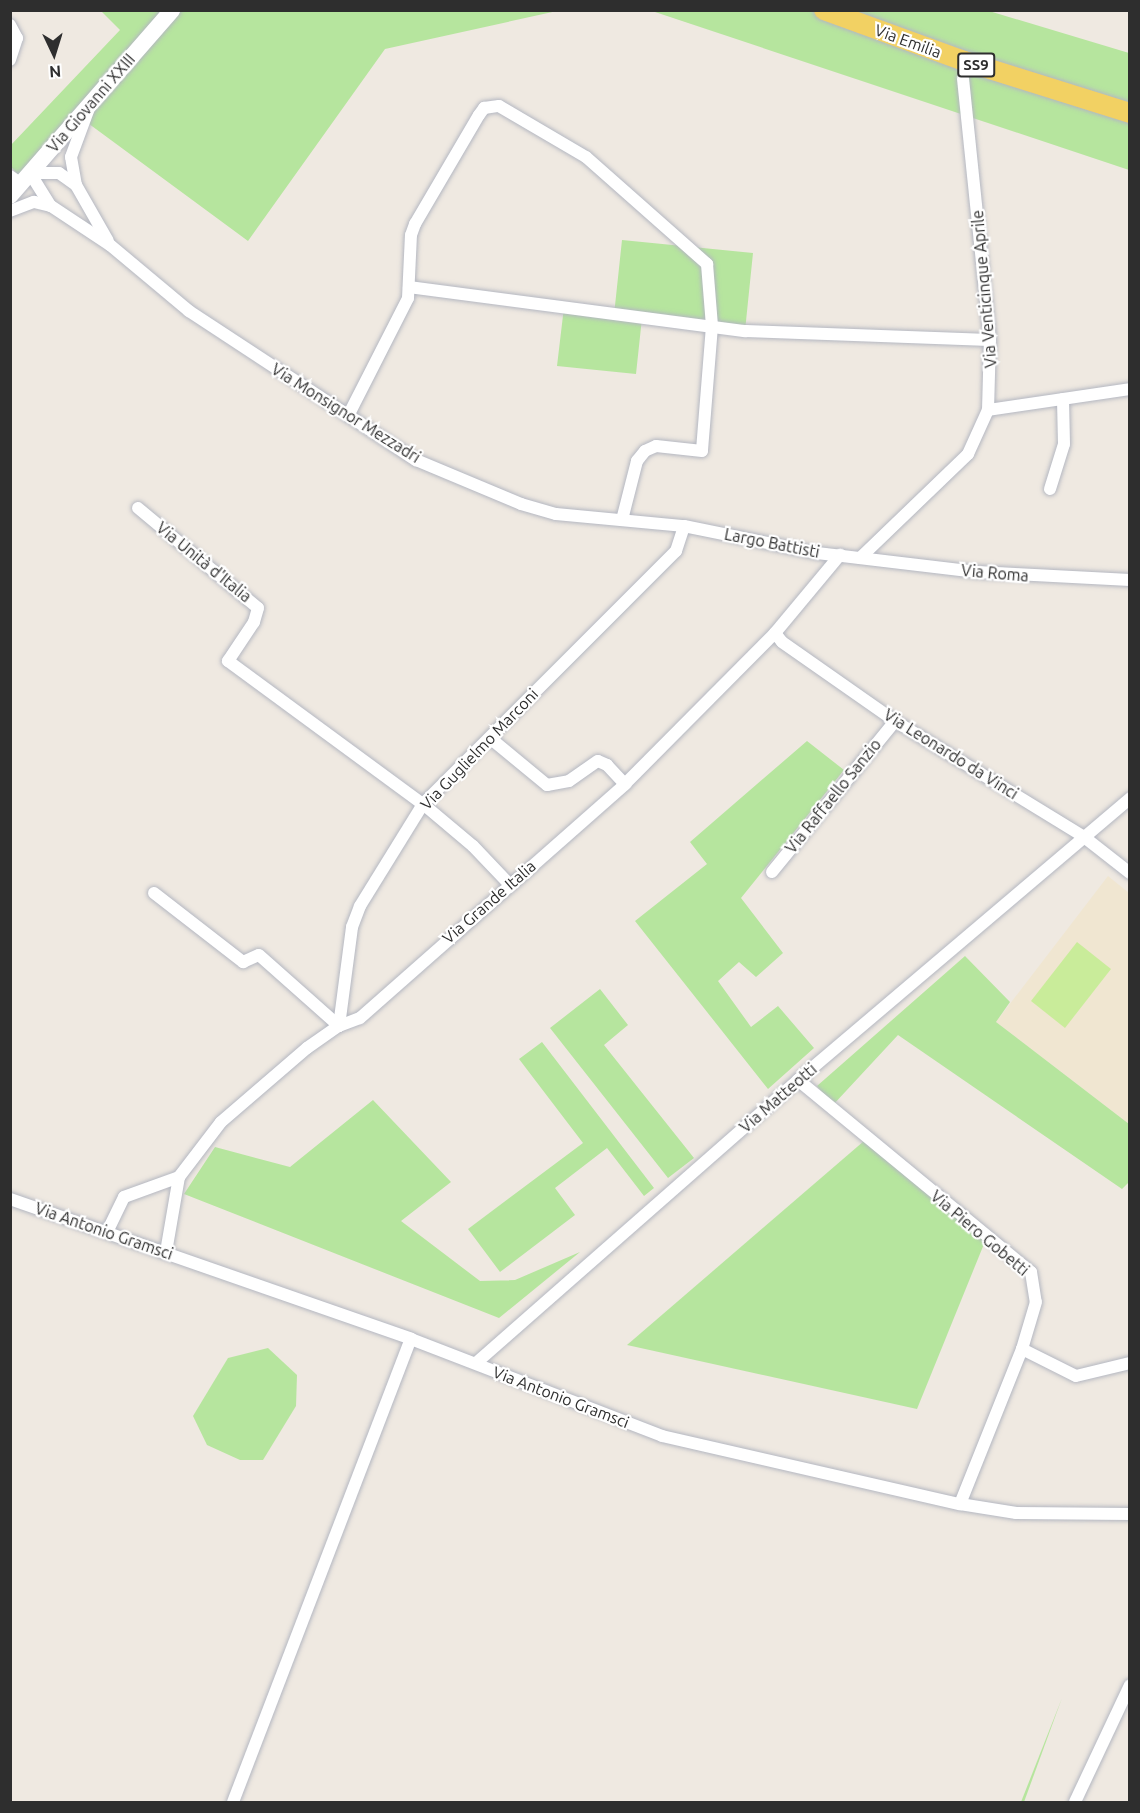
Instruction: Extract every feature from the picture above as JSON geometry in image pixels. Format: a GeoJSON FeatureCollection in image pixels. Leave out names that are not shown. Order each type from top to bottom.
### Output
{"type":"FeatureCollection","features":[{"type":"Feature","properties":{"kind":"main road","name":"Via Emilia"},"geometry":{"type":"LineString","coordinates":[[824,10],[964,61],[1130,113]]}},
{"type":"Feature","properties":{"kind":"street","name":"Via Giovanni XXIII"},"geometry":{"type":"LineString","coordinates":[[18,183],[91,104],[172,10]]}},
{"type":"Feature","properties":{"kind":"street"},"geometry":{"type":"LineString","coordinates":[[10,25],[17,38],[10,60]]}},
{"type":"Feature","properties":{"kind":"street","name":"Via Venticinque Aprile"},"geometry":{"type":"LineString","coordinates":[[860,558],[969,454],[988,410],[990,340],[963,78]]}},
{"type":"Feature","properties":{"kind":"street"},"geometry":{"type":"LineString","coordinates":[[91,104],[71,157],[76,184],[110,244]]}},
{"type":"Feature","properties":{"kind":"street"},"geometry":{"type":"LineString","coordinates":[[348,416],[408,298],[411,235],[415,224],[479,115],[484,108],[499,106],[586,157],[707,264],[712,326],[702,452],[656,446],[645,451],[637,462],[622,520]]}},
{"type":"Feature","properties":{"kind":"street"},"geometry":{"type":"LineString","coordinates":[[18,183],[59,173],[76,184]]}},
{"type":"Feature","properties":{"kind":"street"},"geometry":{"type":"LineString","coordinates":[[18,183],[110,244]]}},
{"type":"Feature","properties":{"kind":"street"},"geometry":{"type":"LineString","coordinates":[[10,211],[34,202],[51,206]]}},
{"type":"Feature","properties":{"kind":"street","name":"Via Monsignor Mezzadri"},"geometry":{"type":"LineString","coordinates":[[110,244],[189,311],[416,460],[521,504],[556,514],[684,526]]}},
{"type":"Feature","properties":{"kind":"street"},"geometry":{"type":"LineString","coordinates":[[409,287],[745,331],[990,340]]}},
{"type":"Feature","properties":{"kind":"street"},"geometry":{"type":"LineString","coordinates":[[988,410],[1130,389]]}},
{"type":"Feature","properties":{"kind":"street"},"geometry":{"type":"LineString","coordinates":[[1050,489],[1064,444],[1063,399]]}},
{"type":"Feature","properties":{"kind":"street","name":"Via Unità d'Italia"},"geometry":{"type":"LineString","coordinates":[[138,508],[258,608],[254,622],[228,661],[334,741],[423,804]]}},
{"type":"Feature","properties":{"kind":"street","name":"Largo Battisti"},"geometry":{"type":"LineString","coordinates":[[684,526],[860,558]]}},
{"type":"Feature","properties":{"kind":"street","name":"Via Guglielmo Marconi"},"geometry":{"type":"LineString","coordinates":[[339,1026],[352,927],[360,906],[423,804],[676,550],[684,526]]}},
{"type":"Feature","properties":{"kind":"street","name":"Via Grande Italia"},"geometry":{"type":"LineString","coordinates":[[166,1252],[179,1177],[220,1122],[281,1068],[339,1026],[360,1018],[509,884],[625,784],[775,633],[840,555]]}},
{"type":"Feature","properties":{"kind":"street","name":"Via Roma"},"geometry":{"type":"LineString","coordinates":[[860,558],[977,572],[1130,580]]}},
{"type":"Feature","properties":{"kind":"street","name":"Via Leonardo da Vinci"},"geometry":{"type":"LineString","coordinates":[[775,633],[782,642],[895,721],[1084,837],[1130,873]]}},
{"type":"Feature","properties":{"kind":"street","name":"Via Raffaello Sanzio"},"geometry":{"type":"LineString","coordinates":[[772,872],[895,721]]}},
{"type":"Feature","properties":{"kind":"street"},"geometry":{"type":"LineString","coordinates":[[490,738],[547,784],[569,781],[598,760],[607,765],[625,784]]}},
{"type":"Feature","properties":{"kind":"street","name":"Via Matteotti"},"geometry":{"type":"LineString","coordinates":[[476,1363],[798,1080],[1130,798]]}},
{"type":"Feature","properties":{"kind":"street"},"geometry":{"type":"LineString","coordinates":[[423,804],[473,846],[509,884]]}},
{"type":"Feature","properties":{"kind":"street"},"geometry":{"type":"LineString","coordinates":[[154,893],[243,962],[259,955],[339,1026]]}},
{"type":"Feature","properties":{"kind":"street","name":"Via Piero Gobetti"},"geometry":{"type":"LineString","coordinates":[[798,1080],[1031,1272],[1036,1302],[1022,1349],[960,1504]]}},
{"type":"Feature","properties":{"kind":"street"},"geometry":{"type":"LineString","coordinates":[[107,1232],[124,1197],[179,1177]]}},
{"type":"Feature","properties":{"kind":"street","name":"Via Antonio Gramsci"},"geometry":{"type":"LineString","coordinates":[[10,1199],[411,1339],[663,1436],[960,1504],[1016,1513],[1130,1514]]}},
{"type":"Feature","properties":{"kind":"street"},"geometry":{"type":"LineString","coordinates":[[233,1803],[411,1339]]}},
{"type":"Feature","properties":{"kind":"street"},"geometry":{"type":"LineString","coordinates":[[1022,1349],[1076,1376],[1130,1363]]}},
{"type":"Feature","properties":{"kind":"street"},"geometry":{"type":"LineString","coordinates":[[1075,1803],[1130,1685]]}},
{"type":"Feature","properties":{"kind":"shaded area"},"geometry":{"type":"Polygon","coordinates":[[[1108,876],[1129,893],[1129,1124],[996,1022],[1108,876]]]}},
{"type":"Feature","properties":{"kind":"green space"},"geometry":{"type":"Polygon","coordinates":[[[101,11],[557,11],[385,49],[248,241],[81,118],[25,182],[11,167],[10,146],[120,30],[101,11]]]}},
{"type":"Feature","properties":{"kind":"green space"},"geometry":{"type":"Polygon","coordinates":[[[652,11],[989,11],[1129,53],[1129,170],[652,11]]]}},
{"type":"Feature","properties":{"kind":"green space"},"geometry":{"type":"Polygon","coordinates":[[[622,240],[753,253],[745,331],[642,318],[636,374],[557,366],[564,307],[614,315],[622,240]]]}},
{"type":"Feature","properties":{"kind":"green space"},"geometry":{"type":"Polygon","coordinates":[[[807,741],[844,770],[741,898],[783,953],[756,977],[739,962],[718,981],[751,1027],[778,1006],[814,1048],[768,1089],[635,921],[707,864],[690,842],[807,741]]]}},
{"type":"Feature","properties":{"kind":"green space"},"geometry":{"type":"Polygon","coordinates":[[[1077,942],[1111,969],[1065,1028],[1031,1001],[1077,942]]]}},
{"type":"Feature","properties":{"kind":"green space"},"geometry":{"type":"Polygon","coordinates":[[[965,956],[1010,1002],[996,1022],[1129,1124],[1129,1182],[1122,1189],[898,1035],[833,1105],[817,1086],[965,956]]]}},
{"type":"Feature","properties":{"kind":"green space"},"geometry":{"type":"Polygon","coordinates":[[[600,989],[628,1025],[604,1045],[694,1158],[668,1178],[550,1028],[600,989]]]}},
{"type":"Feature","properties":{"kind":"green space"},"geometry":{"type":"Polygon","coordinates":[[[542,1042],[654,1188],[644,1196],[607,1148],[555,1188],[575,1215],[500,1272],[468,1229],[583,1143],[519,1059],[542,1042]]]}},
{"type":"Feature","properties":{"kind":"green space"},"geometry":{"type":"Polygon","coordinates":[[[373,1100],[451,1182],[401,1221],[480,1281],[515,1280],[580,1252],[499,1318],[184,1194],[215,1147],[290,1167],[373,1100]]]}},
{"type":"Feature","properties":{"kind":"green space"},"geometry":{"type":"Polygon","coordinates":[[[864,1141],[986,1239],[917,1409],[627,1345],[864,1141]]]}},
{"type":"Feature","properties":{"kind":"green space"},"geometry":{"type":"Polygon","coordinates":[[[268,1348],[297,1375],[296,1406],[263,1460],[240,1460],[207,1445],[193,1416],[228,1358],[268,1348]]]}},
{"type":"Feature","properties":{"kind":"green space"},"geometry":{"type":"Polygon","coordinates":[[[1062,1698],[1024,1802],[1021,1802],[1062,1698]]]}}]}
